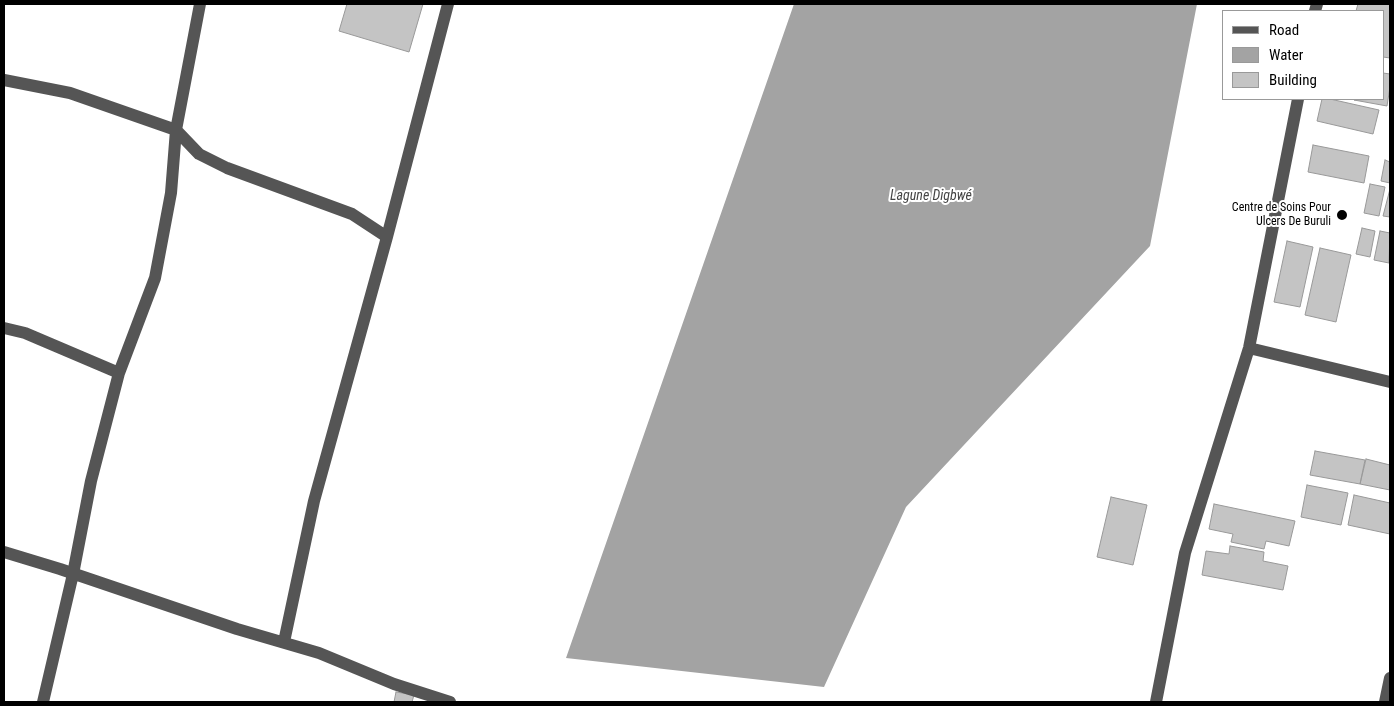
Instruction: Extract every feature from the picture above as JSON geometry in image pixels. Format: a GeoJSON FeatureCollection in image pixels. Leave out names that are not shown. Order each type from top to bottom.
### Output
{"type":"FeatureCollection","features":[{"type":"Feature","properties":{"kind":"street"},"geometry":{"type":"LineString","coordinates":[[43,702],[73,574],[91,482],[119,374],[155,278],[171,193],[176,130],[200,4]]}},
{"type":"Feature","properties":{"kind":"street"},"geometry":{"type":"LineString","coordinates":[[284,642],[314,501],[387,238],[448,4]]}},
{"type":"Feature","properties":{"kind":"street"},"geometry":{"type":"LineString","coordinates":[[4,80],[70,94],[176,130],[199,154],[227,168],[352,214],[387,238]]}},
{"type":"Feature","properties":{"kind":"street"},"geometry":{"type":"LineString","coordinates":[[1156,702],[1185,552],[1249,348],[1298,100]]}},
{"type":"Feature","properties":{"kind":"street"},"geometry":{"type":"LineString","coordinates":[[4,328],[25,333],[119,374]]}},
{"type":"Feature","properties":{"kind":"street"},"geometry":{"type":"LineString","coordinates":[[1249,348],[1390,382]]}},
{"type":"Feature","properties":{"kind":"street"},"geometry":{"type":"LineString","coordinates":[[4,552],[237,629],[319,653],[394,684],[450,702]]}},
{"type":"Feature","properties":{"kind":"street"},"geometry":{"type":"LineString","coordinates":[[1385,702],[1390,678]]}},
{"type":"Feature","properties":{"kind":"water","name":"Lagune Digbwé"},"geometry":{"type":"Polygon","coordinates":[[[794,4],[1197,4],[1150,246],[906,507],[824,687],[566,658],[794,4]]]}},
{"type":"Feature","properties":{"kind":"building"},"geometry":{"type":"Polygon","coordinates":[[[347,4],[423,4],[409,52],[339,31],[347,4]]]}},
{"type":"Feature","properties":{"kind":"building"},"geometry":{"type":"Polygon","coordinates":[[[1358,4],[1390,4],[1390,58],[1384,57],[1384,10],[1356,10],[1358,4]]]}},
{"type":"Feature","properties":{"kind":"building"},"geometry":{"type":"Polygon","coordinates":[[[1384,73],[1390,74],[1387,106],[1354,100],[1384,100],[1384,73]]]}},
{"type":"Feature","properties":{"kind":"building"},"geometry":{"type":"Polygon","coordinates":[[[1322,100],[1334,100],[1379,110],[1373,134],[1317,121],[1322,100]]]}},
{"type":"Feature","properties":{"kind":"building"},"geometry":{"type":"Polygon","coordinates":[[[1313,145],[1369,156],[1364,183],[1308,172],[1313,145]]]}},
{"type":"Feature","properties":{"kind":"building"},"geometry":{"type":"Polygon","coordinates":[[[1385,160],[1390,162],[1390,183],[1381,181],[1385,160]]]}},
{"type":"Feature","properties":{"kind":"building"},"geometry":{"type":"Polygon","coordinates":[[[1370,184],[1385,187],[1379,216],[1364,213],[1370,184]]]}},
{"type":"Feature","properties":{"kind":"building"},"geometry":{"type":"Polygon","coordinates":[[[1390,189],[1390,217],[1383,216],[1390,189]]]}},
{"type":"Feature","properties":{"kind":"building"},"geometry":{"type":"Polygon","coordinates":[[[1362,228],[1375,231],[1370,257],[1356,254],[1362,228]]]}},
{"type":"Feature","properties":{"kind":"building"},"geometry":{"type":"Polygon","coordinates":[[[1380,231],[1390,233],[1389,263],[1374,260],[1380,231]]]}},
{"type":"Feature","properties":{"kind":"building"},"geometry":{"type":"Polygon","coordinates":[[[1287,241],[1313,247],[1300,307],[1274,302],[1287,241]]]}},
{"type":"Feature","properties":{"kind":"building"},"geometry":{"type":"Polygon","coordinates":[[[1320,248],[1351,255],[1336,322],[1305,315],[1320,248]]]}},
{"type":"Feature","properties":{"kind":"building"},"geometry":{"type":"Polygon","coordinates":[[[1315,451],[1365,460],[1360,484],[1310,475],[1315,451]]]}},
{"type":"Feature","properties":{"kind":"building"},"geometry":{"type":"Polygon","coordinates":[[[1366,459],[1390,465],[1390,490],[1360,484],[1366,459]]]}},
{"type":"Feature","properties":{"kind":"building"},"geometry":{"type":"Polygon","coordinates":[[[1307,485],[1348,493],[1341,525],[1301,517],[1307,485]]]}},
{"type":"Feature","properties":{"kind":"building"},"geometry":{"type":"Polygon","coordinates":[[[1354,495],[1390,503],[1390,534],[1348,525],[1354,495]]]}},
{"type":"Feature","properties":{"kind":"building"},"geometry":{"type":"Polygon","coordinates":[[[1111,497],[1147,505],[1133,565],[1097,557],[1111,497]]]}},
{"type":"Feature","properties":{"kind":"building"},"geometry":{"type":"Polygon","coordinates":[[[1214,504],[1295,521],[1289,546],[1266,541],[1264,549],[1231,542],[1233,534],[1209,529],[1214,504]]]}},
{"type":"Feature","properties":{"kind":"building"},"geometry":{"type":"Polygon","coordinates":[[[1230,546],[1264,552],[1263,561],[1288,566],[1283,590],[1202,575],[1206,551],[1229,554],[1230,546]]]}},
{"type":"Feature","properties":{"kind":"building"},"geometry":{"type":"Polygon","coordinates":[[[396,692],[414,695],[412,702],[394,702],[396,692]]]}},
{"type":"Feature","properties":{"kind":"place","name":"Centre de Soins Pour Ulcers De Buruli"},"geometry":{"type":"Point","coordinates":[1342,215]}}]}
